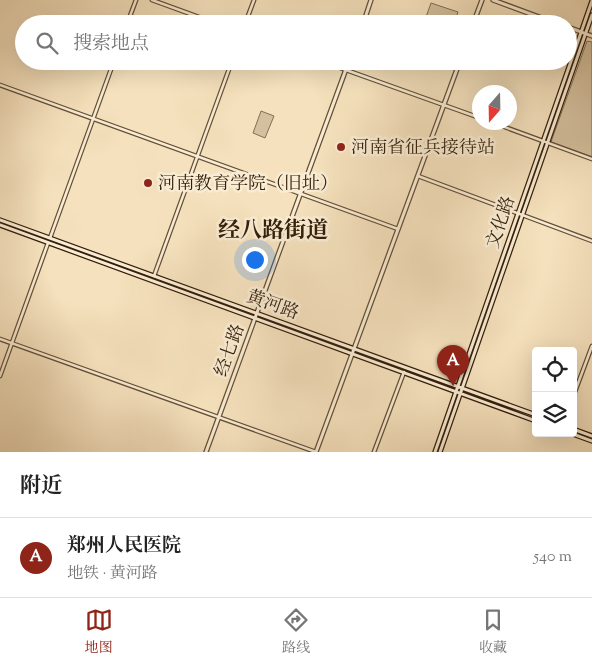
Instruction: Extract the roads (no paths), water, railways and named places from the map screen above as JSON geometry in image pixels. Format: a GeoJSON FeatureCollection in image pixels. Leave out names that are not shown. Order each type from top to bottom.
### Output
{"type":"FeatureCollection","features":[{"type":"Feature","properties":{"kind":"main road"},"geometry":{"type":"LineString","coordinates":[[366,15],[372,0]]}},
{"type":"Feature","properties":{"kind":"main road"},"geometry":{"type":"LineString","coordinates":[[476,15],[482,0]]}},
{"type":"Feature","properties":{"kind":"main road"},"geometry":{"type":"LineString","coordinates":[[493,0],[534,15]]}},
{"type":"Feature","properties":{"kind":"main road","name":"文化路"},"geometry":{"type":"LineString","coordinates":[[577,51],[592,1]]}},
{"type":"Feature","properties":{"kind":"main road","name":"文化路"},"geometry":{"type":"LineString","coordinates":[[577,49],[592,15]]}},
{"type":"Feature","properties":{"kind":"main road"},"geometry":{"type":"LineString","coordinates":[[577,31],[592,36]]}},
{"type":"Feature","properties":{"kind":"main road","name":"经七路"},"geometry":{"type":"LineString","coordinates":[[206,452],[346,70]]}},
{"type":"Feature","properties":{"kind":"main road"},"geometry":{"type":"LineString","coordinates":[[316,452],[457,70]]}},
{"type":"Feature","properties":{"kind":"main road","name":"文化路"},"geometry":{"type":"LineString","coordinates":[[435,452],[458,392],[462,388],[520,214],[542,141],[569,70]]}},
{"type":"Feature","properties":{"kind":"main road","name":"文化路"},"geometry":{"type":"LineString","coordinates":[[440,452],[458,392],[458,386],[547,143],[571,70]]}},
{"type":"Feature","properties":{"kind":"main road","name":"黄河路"},"geometry":{"type":"LineString","coordinates":[[0,220],[532,414]]}},
{"type":"Feature","properties":{"kind":"main road","name":"黄河路"},"geometry":{"type":"LineString","coordinates":[[0,226],[532,419]]}},
{"type":"Feature","properties":{"kind":"main road"},"geometry":{"type":"LineString","coordinates":[[577,430],[592,436]]}},
{"type":"Feature","properties":{"kind":"main road"},"geometry":{"type":"LineString","coordinates":[[577,436],[592,441]]}},
{"type":"Feature","properties":{"kind":"street"},"geometry":{"type":"LineString","coordinates":[[130,15],[136,0]]}},
{"type":"Feature","properties":{"kind":"street"},"geometry":{"type":"LineString","coordinates":[[152,0],[193,15]]}},
{"type":"Feature","properties":{"kind":"street"},"geometry":{"type":"LineString","coordinates":[[249,15],[254,0]]}},
{"type":"Feature","properties":{"kind":"street"},"geometry":{"type":"LineString","coordinates":[[0,376],[111,70]]}},
{"type":"Feature","properties":{"kind":"street"},"geometry":{"type":"LineString","coordinates":[[154,276],[229,70]]}},
{"type":"Feature","properties":{"kind":"street"},"geometry":{"type":"LineString","coordinates":[[346,70],[472,115]]}},
{"type":"Feature","properties":{"kind":"street"},"geometry":{"type":"LineString","coordinates":[[0,85],[398,229]]}},
{"type":"Feature","properties":{"kind":"street"},"geometry":{"type":"LineString","coordinates":[[512,130],[592,159]]}},
{"type":"Feature","properties":{"kind":"street"},"geometry":{"type":"LineString","coordinates":[[418,176],[592,241]]}},
{"type":"Feature","properties":{"kind":"street"},"geometry":{"type":"LineString","coordinates":[[0,339],[316,452]]}},
{"type":"Feature","properties":{"kind":"street"},"geometry":{"type":"LineString","coordinates":[[575,392],[592,346]]}},
{"type":"Feature","properties":{"kind":"street"},"geometry":{"type":"LineString","coordinates":[[374,452],[404,372]]}},
{"type":"Feature","properties":{"kind":"place","name":"河南省征兵接待站"},"geometry":{"type":"Point","coordinates":[341,147]}},
{"type":"Feature","properties":{"kind":"place","name":"河南教育学院（旧址）"},"geometry":{"type":"Point","coordinates":[148,183]}},
{"type":"Feature","properties":{"kind":"place","name":"郑州人民医院"},"geometry":{"type":"Point","coordinates":[453,386]}},
{"type":"Feature","properties":{"kind":"district","name":"经八路街道"},"geometry":{"type":"Point","coordinates":[273,229]}}]}
